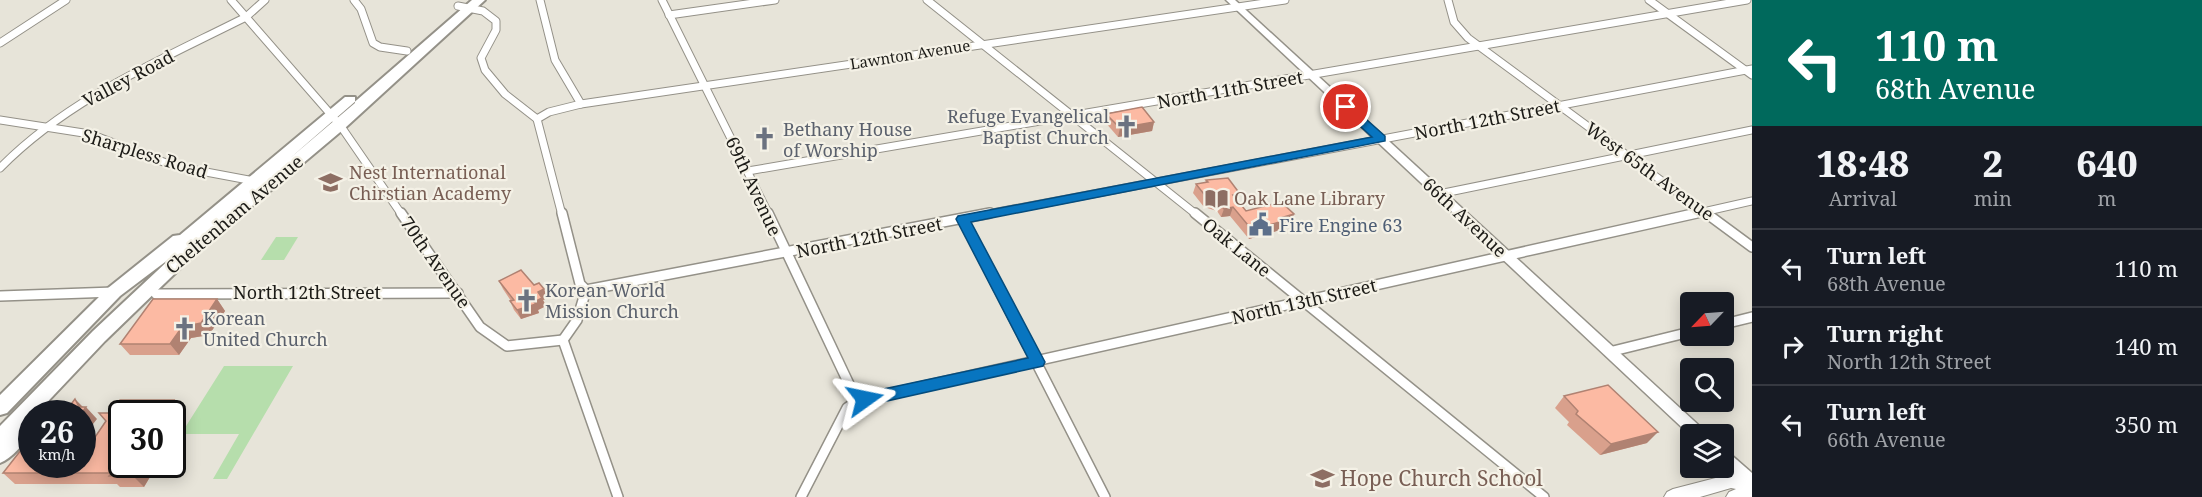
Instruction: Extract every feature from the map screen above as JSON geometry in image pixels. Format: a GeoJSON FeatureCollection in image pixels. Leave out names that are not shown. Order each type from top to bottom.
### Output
{"type":"FeatureCollection","features":[{"type":"Feature","properties":{"kind":"highway","name":"Cheltenham Avenue"},"geometry":{"type":"LineString","coordinates":[[0,422],[107,312],[212,214],[336,120],[407,51],[468,4]]}},
{"type":"Feature","properties":{"kind":"highway","name":"Cheltenham Avenue"},"geometry":{"type":"LineString","coordinates":[[0,439],[141,294],[468,4]]}},
{"type":"Feature","properties":{"kind":"highway"},"geometry":{"type":"LineString","coordinates":[[52,400],[247,202]]}},
{"type":"Feature","properties":{"kind":"highway"},"geometry":{"type":"LineString","coordinates":[[0,407],[114,292],[212,214]]}},
{"type":"Feature","properties":{"kind":"highway"},"geometry":{"type":"LineString","coordinates":[[0,454],[18,435]]}},
{"type":"Feature","properties":{"kind":"main road"},"geometry":{"type":"LineString","coordinates":[[1673,497],[1731,481],[1752,484]]}},
{"type":"Feature","properties":{"kind":"main road"},"geometry":{"type":"LineString","coordinates":[[1735,497],[1744,494],[1752,484]]}},
{"type":"Feature","properties":{"kind":"street"},"geometry":{"type":"LineString","coordinates":[[0,43],[66,0]]}},
{"type":"Feature","properties":{"kind":"street"},"geometry":{"type":"LineString","coordinates":[[231,0],[336,120]]}},
{"type":"Feature","properties":{"kind":"street","name":"Valley Road"},"geometry":{"type":"LineString","coordinates":[[0,168],[45,128],[86,100],[246,17],[265,0]]}},
{"type":"Feature","properties":{"kind":"street"},"geometry":{"type":"LineString","coordinates":[[354,0],[361,9],[373,43],[380,47],[407,51]]}},
{"type":"Feature","properties":{"kind":"street"},"geometry":{"type":"LineString","coordinates":[[540,0],[547,35],[559,69],[579,96],[581,104]]}},
{"type":"Feature","properties":{"kind":"street","name":"69th Avenue"},"geometry":{"type":"LineString","coordinates":[[662,0],[748,171],[857,401]]}},
{"type":"Feature","properties":{"kind":"street"},"geometry":{"type":"LineString","coordinates":[[669,15],[775,0]]}},
{"type":"Feature","properties":{"kind":"street","name":"Oak Lane"},"geometry":{"type":"LineString","coordinates":[[927,0],[1075,116],[1544,497]]}},
{"type":"Feature","properties":{"kind":"street","name":"Lawnton Avenue"},"geometry":{"type":"LineString","coordinates":[[537,118],[549,112],[581,104],[1233,3],[1285,0]]}},
{"type":"Feature","properties":{"kind":"street","name":"West 65th Avenue"},"geometry":{"type":"LineString","coordinates":[[1448,0],[1458,28],[1480,46],[1752,247]]}},
{"type":"Feature","properties":{"kind":"street"},"geometry":{"type":"LineString","coordinates":[[1649,0],[1750,72]]}},
{"type":"Feature","properties":{"kind":"street","name":"North 11th Street"},"geometry":{"type":"LineString","coordinates":[[748,171],[1747,0]]}},
{"type":"Feature","properties":{"kind":"street","name":"66th Avenue"},"geometry":{"type":"LineString","coordinates":[[1233,3],[1688,424]]}},
{"type":"Feature","properties":{"kind":"street"},"geometry":{"type":"LineString","coordinates":[[468,4],[489,14],[496,23],[481,58],[486,70],[505,93],[537,118],[580,284],[586,290],[577,320],[563,340],[618,497]]}},
{"type":"Feature","properties":{"kind":"street","name":"North 12th Street"},"geometry":{"type":"LineString","coordinates":[[586,290],[1560,105],[1750,72]]}},
{"type":"Feature","properties":{"kind":"street","name":"Sharpless Road"},"geometry":{"type":"LineString","coordinates":[[0,120],[108,140],[174,166],[254,181]]}},
{"type":"Feature","properties":{"kind":"street","name":"70th Avenue"},"geometry":{"type":"LineString","coordinates":[[336,120],[480,327],[507,346],[563,340]]}},
{"type":"Feature","properties":{"kind":"street"},"geometry":{"type":"LineString","coordinates":[[1439,194],[1752,130]]}},
{"type":"Feature","properties":{"kind":"street","name":"North 13th Street"},"geometry":{"type":"LineString","coordinates":[[857,401],[1752,201]]}},
{"type":"Feature","properties":{"kind":"street"},"geometry":{"type":"LineString","coordinates":[[963,219],[1105,497]]}},
{"type":"Feature","properties":{"kind":"street"},"geometry":{"type":"LineString","coordinates":[[0,296],[114,292]]}},
{"type":"Feature","properties":{"kind":"street","name":"North 12th Street"},"geometry":{"type":"LineString","coordinates":[[156,294],[458,293]]}},
{"type":"Feature","properties":{"kind":"street"},"geometry":{"type":"LineString","coordinates":[[1734,322],[1752,317]]}},
{"type":"Feature","properties":{"kind":"street"},"geometry":{"type":"LineString","coordinates":[[1610,352],[1680,334]]}},
{"type":"Feature","properties":{"kind":"street"},"geometry":{"type":"LineString","coordinates":[[801,497],[847,408],[857,401]]}},
{"type":"Feature","properties":{"kind":"street"},"geometry":{"type":"LineString","coordinates":[[1734,467],[1752,484]]}},
{"type":"Feature","properties":{"kind":"green space"},"geometry":{"type":"Polygon","coordinates":[[[276,237],[298,237],[284,260],[261,260],[276,237]]]}},
{"type":"Feature","properties":{"kind":"green space"},"geometry":{"type":"Polygon","coordinates":[[[224,366],[293,366],[227,479],[213,479],[239,434],[186,434],[186,426],[224,366]]]}},
{"type":"Feature","properties":{"kind":"building"},"geometry":{"type":"Polygon","coordinates":[[[1142,107],[1154,122],[1120,128],[1106,114],[1142,107]]]}},
{"type":"Feature","properties":{"kind":"building"},"geometry":{"type":"Polygon","coordinates":[[[1228,178],[1240,194],[1233,195],[1246,211],[1281,202],[1294,214],[1280,218],[1283,221],[1252,230],[1233,207],[1224,209],[1219,203],[1207,198],[1196,184],[1208,182],[1206,180],[1228,178]]]}},
{"type":"Feature","properties":{"kind":"building","name":"Korean World Mission Church"},"geometry":{"type":"Polygon","coordinates":[[[521,270],[534,285],[539,283],[544,289],[538,292],[542,298],[534,302],[536,304],[517,310],[510,301],[514,300],[499,281],[521,270]]]}},
{"type":"Feature","properties":{"kind":"building"},"geometry":{"type":"Polygon","coordinates":[[[153,299],[217,299],[201,323],[182,327],[170,344],[120,344],[153,299]]]}},
{"type":"Feature","properties":{"kind":"building"},"geometry":{"type":"Polygon","coordinates":[[[1608,385],[1658,432],[1611,444],[1576,414],[1578,411],[1564,396],[1608,385]]]}},
{"type":"Feature","properties":{"kind":"building"},"geometry":{"type":"Polygon","coordinates":[[[99,413],[108,413],[108,473],[96,473],[96,436],[106,421],[99,413]]]}},
{"type":"Feature","properties":{"kind":"building"},"geometry":{"type":"Polygon","coordinates":[[[18,454],[18,473],[3,473],[18,454]]]}},
{"type":"Feature","properties":{"kind":"place","name":"Refuge Evangelical Baptist Church"},"geometry":{"type":"Point","coordinates":[1127,126]}},
{"type":"Feature","properties":{"kind":"place","name":"Bethany House of Worship"},"geometry":{"type":"Point","coordinates":[765,139]}},
{"type":"Feature","properties":{"kind":"place","name":"Nest International Chirstian Academy"},"geometry":{"type":"Point","coordinates":[331,182]}},
{"type":"Feature","properties":{"kind":"place","name":"Oak Lane Library"},"geometry":{"type":"Point","coordinates":[1216,198]}},
{"type":"Feature","properties":{"kind":"place","name":"Fire Engine 63"},"geometry":{"type":"Point","coordinates":[1261,225]}},
{"type":"Feature","properties":{"kind":"place","name":"Korean World Mission Church"},"geometry":{"type":"Point","coordinates":[527,300]}},
{"type":"Feature","properties":{"kind":"place","name":"Korean United Church"},"geometry":{"type":"Point","coordinates":[185,328]}},
{"type":"Feature","properties":{"kind":"place","name":"Hope Church School"},"geometry":{"type":"Point","coordinates":[1322,478]}},
{"type":"Feature","properties":{"kind":"route"},"geometry":{"type":"LineString","coordinates":[[865,399],[1038,362],[963,219],[1381,139],[1346,107]]}}]}
